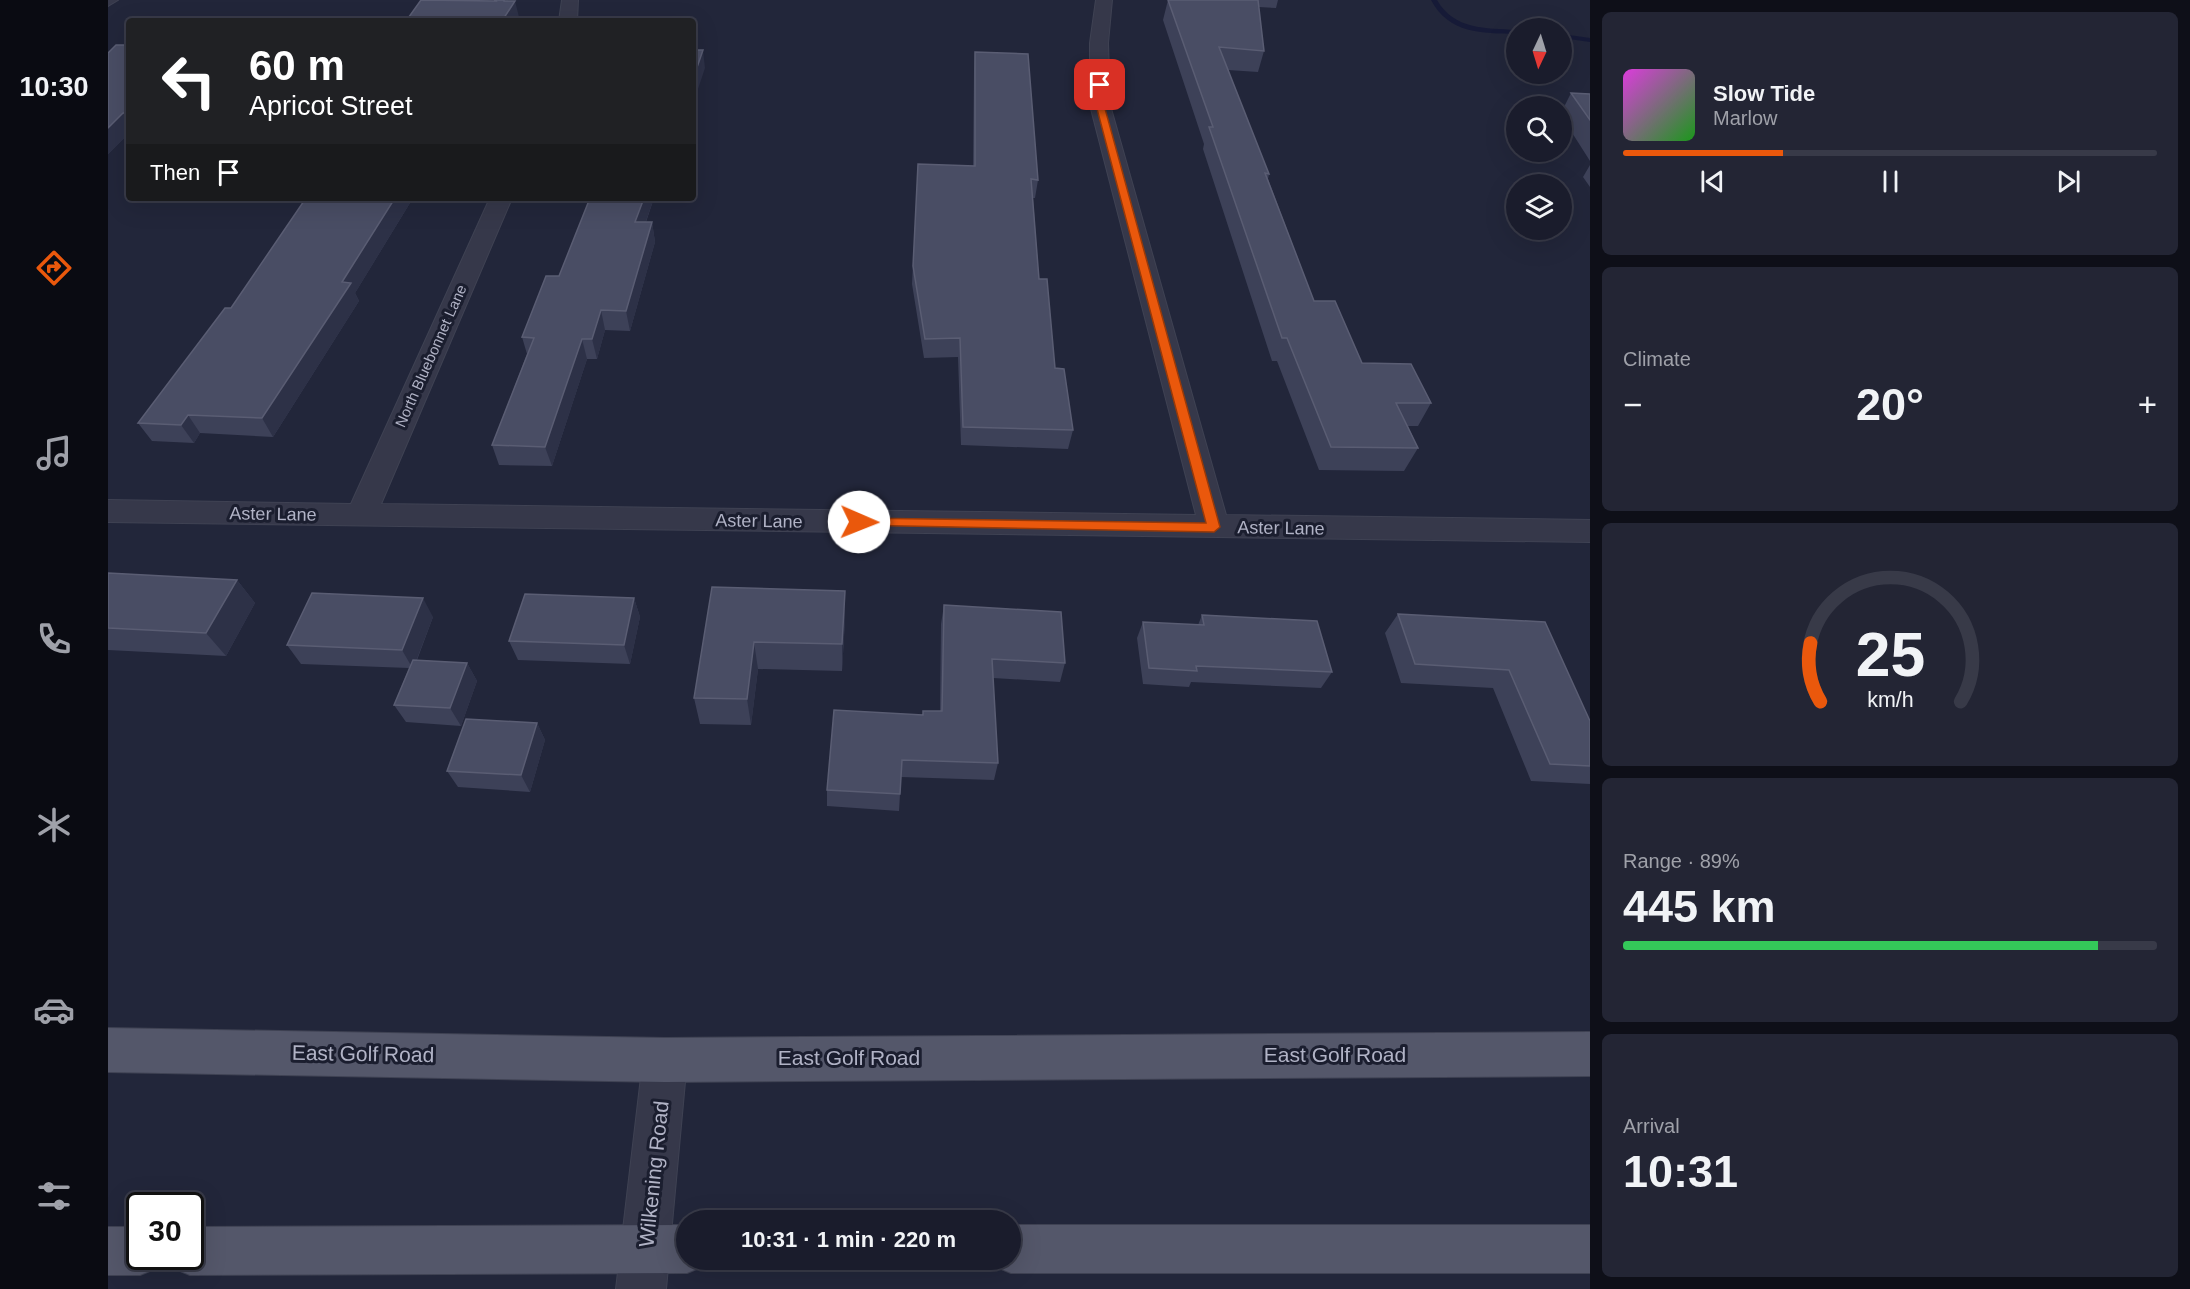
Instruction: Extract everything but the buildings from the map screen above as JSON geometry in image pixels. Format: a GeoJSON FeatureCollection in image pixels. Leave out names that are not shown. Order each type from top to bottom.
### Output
{"type":"FeatureCollection","features":[{"type":"Feature","properties":{"kind":"main road","name":"East Golf Road"},"geometry":{"type":"LineString","coordinates":[[108,1050],[665,1060],[1590,1054]]}},
{"type":"Feature","properties":{"kind":"main road"},"geometry":{"type":"LineString","coordinates":[[1021,1249],[1590,1249]]}},
{"type":"Feature","properties":{"kind":"main road"},"geometry":{"type":"LineString","coordinates":[[108,1251],[126,1251]]}},
{"type":"Feature","properties":{"kind":"main road"},"geometry":{"type":"LineString","coordinates":[[204,1251],[658,1262]]}},
{"type":"Feature","properties":{"kind":"street"},"geometry":{"type":"LineString","coordinates":[[568,18],[570,0]]}},
{"type":"Feature","properties":{"kind":"street"},"geometry":{"type":"LineString","coordinates":[[1104,0],[1099,43],[1100,105],[1214,527]]}},
{"type":"Feature","properties":{"kind":"street","name":"North Bluebonnet Lane"},"geometry":{"type":"LineString","coordinates":[[361,515],[500,201]]}},
{"type":"Feature","properties":{"kind":"street","name":"Aster Lane"},"geometry":{"type":"LineString","coordinates":[[108,512],[1590,531]]}},
{"type":"Feature","properties":{"kind":"street","name":"Wilkening Road"},"geometry":{"type":"LineString","coordinates":[[658,1262],[665,1060]]}},
{"type":"Feature","properties":{"kind":"waterway"},"geometry":{"type":"LineString","coordinates":[[1434,0],[1440,11],[1457,24],[1480,30],[1506,31]]}},
{"type":"Feature","properties":{"kind":"waterway"},"geometry":{"type":"LineString","coordinates":[[1572,37],[1590,40]]}},
{"type":"Feature","properties":{"kind":"route"},"geometry":{"type":"LineString","coordinates":[[859,522],[1214,527],[1100,105],[1100,85]]}}]}
